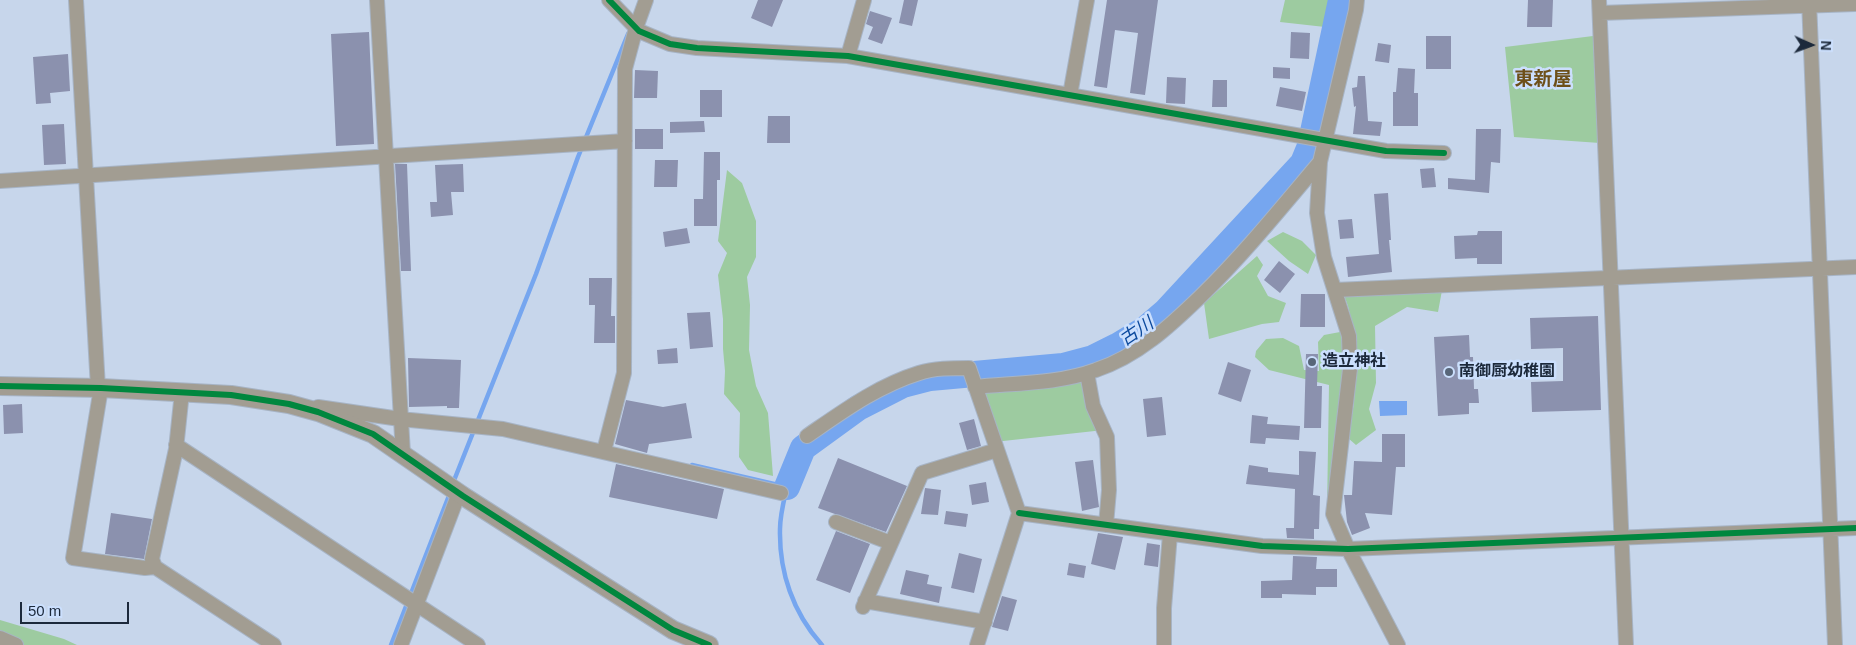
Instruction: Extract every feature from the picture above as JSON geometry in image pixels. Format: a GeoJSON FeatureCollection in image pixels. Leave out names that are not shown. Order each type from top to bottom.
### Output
{"type":"FeatureCollection","features":[{"type":"Feature","properties":{"kind":"street"},"geometry":{"type":"LineString","coordinates":[[76,0],[100,388],[73,558],[145,568],[154,567],[274,645]]}},
{"type":"Feature","properties":{"kind":"street"},"geometry":{"type":"LineString","coordinates":[[377,0],[403,454]]}},
{"type":"Feature","properties":{"kind":"street"},"geometry":{"type":"LineString","coordinates":[[609,0],[639,31],[670,44],[697,48],[848,56],[1386,151],[1444,154]]}},
{"type":"Feature","properties":{"kind":"street"},"geometry":{"type":"LineString","coordinates":[[604,452],[624,373],[625,68],[646,0]]}},
{"type":"Feature","properties":{"kind":"street"},"geometry":{"type":"LineString","coordinates":[[848,56],[864,0]]}},
{"type":"Feature","properties":{"kind":"street"},"geometry":{"type":"LineString","coordinates":[[1070,95],[1087,0]]}},
{"type":"Feature","properties":{"kind":"street"},"geometry":{"type":"LineString","coordinates":[[1357,0],[1320,162],[1317,213],[1324,257],[1349,336],[1350,369],[1333,514],[1348,549],[1398,645]]}},
{"type":"Feature","properties":{"kind":"street"},"geometry":{"type":"LineString","coordinates":[[1626,645],[1600,7],[1809,3],[1856,4]]}},
{"type":"Feature","properties":{"kind":"street"},"geometry":{"type":"LineString","coordinates":[[1809,3],[1835,645]]}},
{"type":"Feature","properties":{"kind":"street"},"geometry":{"type":"LineString","coordinates":[[0,181],[386,158],[626,141]]}},
{"type":"Feature","properties":{"kind":"street"},"geometry":{"type":"LineString","coordinates":[[975,387],[1063,379],[1097,370],[1137,351],[1171,326],[1233,264],[1320,162]]}},
{"type":"Feature","properties":{"kind":"street"},"geometry":{"type":"LineString","coordinates":[[1335,290],[1856,267]]}},
{"type":"Feature","properties":{"kind":"street"},"geometry":{"type":"LineString","coordinates":[[807,436],[852,405],[890,385],[920,373],[969,368],[1019,513],[978,645]]}},
{"type":"Feature","properties":{"kind":"street"},"geometry":{"type":"LineString","coordinates":[[1087,373],[1093,406],[1107,437],[1108,490],[1106,525]]}},
{"type":"Feature","properties":{"kind":"street"},"geometry":{"type":"LineString","coordinates":[[0,386],[100,388],[231,395],[400,419],[502,429],[781,493]]}},
{"type":"Feature","properties":{"kind":"street"},"geometry":{"type":"LineString","coordinates":[[154,567],[152,560],[176,445],[182,392]]}},
{"type":"Feature","properties":{"kind":"street"},"geometry":{"type":"LineString","coordinates":[[289,404],[373,434],[453,489],[674,630],[709,645]]}},
{"type":"Feature","properties":{"kind":"street"},"geometry":{"type":"LineString","coordinates":[[176,445],[478,645]]}},
{"type":"Feature","properties":{"kind":"street"},"geometry":{"type":"LineString","coordinates":[[984,622],[864,604],[922,473],[997,450]]}},
{"type":"Feature","properties":{"kind":"street"},"geometry":{"type":"LineString","coordinates":[[401,645],[453,489]]}},
{"type":"Feature","properties":{"kind":"street"},"geometry":{"type":"LineString","coordinates":[[1019,513],[1262,546],[1348,549],[1856,528]]}},
{"type":"Feature","properties":{"kind":"street"},"geometry":{"type":"LineString","coordinates":[[836,522],[891,543]]}},
{"type":"Feature","properties":{"kind":"street"},"geometry":{"type":"LineString","coordinates":[[1164,645],[1164,608],[1170,534]]}},
{"type":"Feature","properties":{"kind":"street"},"geometry":{"type":"LineString","coordinates":[[0,638],[16,645]]}},
{"type":"Feature","properties":{"kind":"green space"},"geometry":{"type":"Polygon","coordinates":[[[1285,0],[1357,0],[1325,141],[1300,136],[1325,27],[1280,22],[1285,0]]]}},
{"type":"Feature","properties":{"kind":"green space"},"geometry":{"type":"Polygon","coordinates":[[[1601,35],[1600,143],[1514,137],[1505,47],[1601,35]]]}},
{"type":"Feature","properties":{"kind":"green space"},"geometry":{"type":"Polygon","coordinates":[[[727,170],[742,183],[756,221],[756,257],[747,277],[750,305],[749,350],[756,386],[768,413],[773,476],[748,470],[739,457],[740,413],[724,394],[723,319],[718,275],[727,253],[718,241],[727,170]]]}},
{"type":"Feature","properties":{"kind":"green space"},"geometry":{"type":"Polygon","coordinates":[[[1283,232],[1302,241],[1316,255],[1308,274],[1289,261],[1267,241],[1283,232]]]}},
{"type":"Feature","properties":{"kind":"green space"},"geometry":{"type":"Polygon","coordinates":[[[1257,256],[1263,265],[1257,276],[1268,296],[1286,303],[1279,322],[1262,324],[1209,339],[1204,303],[1257,256]]]}},
{"type":"Feature","properties":{"kind":"green space"},"geometry":{"type":"Polygon","coordinates":[[[1443,285],[1438,312],[1407,307],[1375,326],[1376,383],[1369,409],[1376,430],[1356,445],[1348,438],[1354,403],[1355,373],[1327,510],[1329,385],[1269,370],[1255,357],[1256,351],[1266,339],[1283,338],[1299,346],[1304,370],[1319,371],[1318,342],[1324,335],[1340,332],[1349,343],[1350,316],[1341,290],[1443,285]]]}},
{"type":"Feature","properties":{"kind":"green space"},"geometry":{"type":"Polygon","coordinates":[[[1087,373],[1104,430],[994,442],[983,386],[1087,373]]]}},
{"type":"Feature","properties":{"kind":"green space"},"geometry":{"type":"Polygon","coordinates":[[[0,620],[64,639],[77,645],[0,645],[0,620]]]}},
{"type":"Feature","properties":{"kind":"water"},"geometry":{"type":"Polygon","coordinates":[[[1379,401],[1407,401],[1407,415],[1380,416],[1379,401]]]}},
{"type":"Feature","properties":{"kind":"building"},"geometry":{"type":"Polygon","coordinates":[[[758,0],[783,0],[772,27],[751,18],[758,0]]]}},
{"type":"Feature","properties":{"kind":"building"},"geometry":{"type":"Polygon","coordinates":[[[904,0],[918,0],[912,26],[899,23],[904,0]]]}},
{"type":"Feature","properties":{"kind":"building"},"geometry":{"type":"Polygon","coordinates":[[[1107,0],[1158,0],[1145,95],[1130,93],[1138,33],[1115,30],[1107,88],[1094,86],[1107,0]]]}},
{"type":"Feature","properties":{"kind":"building"},"geometry":{"type":"Polygon","coordinates":[[[1528,0],[1553,0],[1552,27],[1527,27],[1528,0]]]}},
{"type":"Feature","properties":{"kind":"building"},"geometry":{"type":"Polygon","coordinates":[[[870,11],[892,18],[882,44],[868,39],[873,27],[866,24],[870,11]]]}},
{"type":"Feature","properties":{"kind":"building"},"geometry":{"type":"Polygon","coordinates":[[[369,32],[374,144],[336,146],[331,34],[369,32]]]}},
{"type":"Feature","properties":{"kind":"building"},"geometry":{"type":"Polygon","coordinates":[[[1291,32],[1310,33],[1309,59],[1290,58],[1291,32]]]}},
{"type":"Feature","properties":{"kind":"building"},"geometry":{"type":"Polygon","coordinates":[[[1426,36],[1451,36],[1451,69],[1426,69],[1426,36]]]}},
{"type":"Feature","properties":{"kind":"building"},"geometry":{"type":"Polygon","coordinates":[[[1378,43],[1391,45],[1389,63],[1375,61],[1378,43]]]}},
{"type":"Feature","properties":{"kind":"building"},"geometry":{"type":"Polygon","coordinates":[[[68,54],[70,91],[50,93],[51,103],[36,104],[33,57],[68,54]]]}},
{"type":"Feature","properties":{"kind":"building"},"geometry":{"type":"Polygon","coordinates":[[[1273,67],[1290,68],[1290,79],[1273,78],[1273,67]]]}},
{"type":"Feature","properties":{"kind":"building"},"geometry":{"type":"Polygon","coordinates":[[[1398,68],[1415,69],[1414,93],[1418,93],[1418,126],[1393,126],[1393,92],[1396,92],[1398,68]]]}},
{"type":"Feature","properties":{"kind":"building"},"geometry":{"type":"Polygon","coordinates":[[[635,70],[658,71],[657,98],[634,98],[635,70]]]}},
{"type":"Feature","properties":{"kind":"building"},"geometry":{"type":"Polygon","coordinates":[[[1358,76],[1365,76],[1368,121],[1382,122],[1380,136],[1353,134],[1356,106],[1354,107],[1352,88],[1357,87],[1358,76]]]}},
{"type":"Feature","properties":{"kind":"building"},"geometry":{"type":"Polygon","coordinates":[[[1167,77],[1186,78],[1185,104],[1166,103],[1167,77]]]}},
{"type":"Feature","properties":{"kind":"building"},"geometry":{"type":"Polygon","coordinates":[[[1213,80],[1227,80],[1227,107],[1212,107],[1213,80]]]}},
{"type":"Feature","properties":{"kind":"building"},"geometry":{"type":"Polygon","coordinates":[[[1280,87],[1306,92],[1302,111],[1276,106],[1280,87]]]}},
{"type":"Feature","properties":{"kind":"building"},"geometry":{"type":"Polygon","coordinates":[[[700,90],[722,90],[722,117],[700,117],[700,90]]]}},
{"type":"Feature","properties":{"kind":"building"},"geometry":{"type":"Polygon","coordinates":[[[768,116],[790,116],[790,143],[767,143],[768,116]]]}},
{"type":"Feature","properties":{"kind":"building"},"geometry":{"type":"Polygon","coordinates":[[[704,121],[705,132],[670,133],[670,122],[704,121]]]}},
{"type":"Feature","properties":{"kind":"building"},"geometry":{"type":"Polygon","coordinates":[[[64,124],[66,164],[44,165],[42,125],[64,124]]]}},
{"type":"Feature","properties":{"kind":"building"},"geometry":{"type":"Polygon","coordinates":[[[635,129],[663,129],[663,149],[635,149],[635,129]]]}},
{"type":"Feature","properties":{"kind":"building"},"geometry":{"type":"Polygon","coordinates":[[[1476,129],[1501,129],[1500,163],[1491,162],[1489,193],[1448,189],[1448,178],[1475,180],[1476,129]]]}},
{"type":"Feature","properties":{"kind":"building"},"geometry":{"type":"Polygon","coordinates":[[[704,152],[720,152],[720,180],[717,180],[717,226],[694,226],[694,199],[703,199],[704,152]]]}},
{"type":"Feature","properties":{"kind":"building"},"geometry":{"type":"Polygon","coordinates":[[[655,160],[678,160],[677,187],[654,187],[655,160]]]}},
{"type":"Feature","properties":{"kind":"building"},"geometry":{"type":"Polygon","coordinates":[[[395,164],[407,164],[411,271],[401,271],[395,164]]]}},
{"type":"Feature","properties":{"kind":"building"},"geometry":{"type":"Polygon","coordinates":[[[463,164],[464,192],[451,192],[453,215],[431,217],[430,202],[437,202],[435,165],[463,164]]]}},
{"type":"Feature","properties":{"kind":"building"},"geometry":{"type":"Polygon","coordinates":[[[1434,168],[1436,187],[1422,188],[1420,169],[1434,168]]]}},
{"type":"Feature","properties":{"kind":"building"},"geometry":{"type":"Polygon","coordinates":[[[1388,193],[1392,272],[1348,277],[1346,257],[1379,254],[1374,194],[1388,193]]]}},
{"type":"Feature","properties":{"kind":"building"},"geometry":{"type":"Polygon","coordinates":[[[1352,219],[1354,238],[1340,239],[1338,220],[1352,219]]]}},
{"type":"Feature","properties":{"kind":"building"},"geometry":{"type":"Polygon","coordinates":[[[687,228],[690,243],[665,247],[663,232],[687,228]]]}},
{"type":"Feature","properties":{"kind":"building"},"geometry":{"type":"Polygon","coordinates":[[[1478,231],[1502,231],[1502,264],[1477,264],[1477,258],[1455,259],[1454,236],[1477,235],[1478,231]]]}},
{"type":"Feature","properties":{"kind":"building"},"geometry":{"type":"Polygon","coordinates":[[[1279,261],[1295,274],[1280,293],[1264,280],[1279,261]]]}},
{"type":"Feature","properties":{"kind":"building"},"geometry":{"type":"Polygon","coordinates":[[[589,278],[612,278],[611,316],[615,316],[615,343],[594,343],[595,305],[589,305],[589,278]]]}},
{"type":"Feature","properties":{"kind":"building"},"geometry":{"type":"Polygon","coordinates":[[[1301,294],[1325,294],[1325,327],[1300,327],[1301,294]]]}},
{"type":"Feature","properties":{"kind":"building"},"geometry":{"type":"Polygon","coordinates":[[[710,312],[713,347],[690,349],[687,313],[710,312]]]}},
{"type":"Feature","properties":{"kind":"building"},"geometry":{"type":"Polygon","coordinates":[[[1598,316],[1601,410],[1532,412],[1531,382],[1563,381],[1563,348],[1531,349],[1530,318],[1598,316]]]}},
{"type":"Feature","properties":{"kind":"building"},"geometry":{"type":"Polygon","coordinates":[[[1469,335],[1470,357],[1473,357],[1474,389],[1478,389],[1479,403],[1469,403],[1469,414],[1438,416],[1434,337],[1469,335]]]}},
{"type":"Feature","properties":{"kind":"building"},"geometry":{"type":"Polygon","coordinates":[[[677,348],[678,363],[658,364],[657,350],[677,348]]]}},
{"type":"Feature","properties":{"kind":"building"},"geometry":{"type":"Polygon","coordinates":[[[1306,354],[1318,354],[1317,386],[1322,386],[1321,428],[1304,428],[1306,354]]]}},
{"type":"Feature","properties":{"kind":"building"},"geometry":{"type":"Polygon","coordinates":[[[408,358],[461,360],[459,408],[447,408],[447,406],[409,407],[408,358]]]}},
{"type":"Feature","properties":{"kind":"building"},"geometry":{"type":"Polygon","coordinates":[[[1228,362],[1251,370],[1241,402],[1218,394],[1228,362]]]}},
{"type":"Feature","properties":{"kind":"building"},"geometry":{"type":"Polygon","coordinates":[[[1162,397],[1166,435],[1147,437],[1143,399],[1162,397]]]}},
{"type":"Feature","properties":{"kind":"building"},"geometry":{"type":"Polygon","coordinates":[[[626,400],[663,407],[686,403],[692,438],[649,444],[647,453],[615,444],[626,400]]]}},
{"type":"Feature","properties":{"kind":"building"},"geometry":{"type":"Polygon","coordinates":[[[22,404],[23,433],[4,434],[3,405],[22,404]]]}},
{"type":"Feature","properties":{"kind":"building"},"geometry":{"type":"Polygon","coordinates":[[[1252,415],[1268,417],[1267,424],[1300,426],[1299,440],[1266,438],[1265,444],[1250,443],[1252,415]]]}},
{"type":"Feature","properties":{"kind":"building"},"geometry":{"type":"Polygon","coordinates":[[[974,419],[981,446],[967,450],[959,423],[974,419]]]}},
{"type":"Feature","properties":{"kind":"building"},"geometry":{"type":"Polygon","coordinates":[[[1382,434],[1405,434],[1405,467],[1396,467],[1392,515],[1365,513],[1370,528],[1352,535],[1347,522],[1344,495],[1352,495],[1354,461],[1382,462],[1382,434]]]}},
{"type":"Feature","properties":{"kind":"building"},"geometry":{"type":"Polygon","coordinates":[[[1299,451],[1316,452],[1313,495],[1320,496],[1319,529],[1314,529],[1314,539],[1287,538],[1286,528],[1294,528],[1295,489],[1246,484],[1249,465],[1268,468],[1268,472],[1299,475],[1299,451]]]}},
{"type":"Feature","properties":{"kind":"building"},"geometry":{"type":"Polygon","coordinates":[[[838,458],[907,486],[886,532],[818,508],[838,458]]]}},
{"type":"Feature","properties":{"kind":"building"},"geometry":{"type":"Polygon","coordinates":[[[1093,460],[1099,507],[1082,511],[1075,462],[1093,460]]]}},
{"type":"Feature","properties":{"kind":"building"},"geometry":{"type":"Polygon","coordinates":[[[616,464],[724,489],[717,519],[609,497],[616,464]]]}},
{"type":"Feature","properties":{"kind":"building"},"geometry":{"type":"Polygon","coordinates":[[[986,482],[989,502],[972,505],[969,485],[986,482]]]}},
{"type":"Feature","properties":{"kind":"building"},"geometry":{"type":"Polygon","coordinates":[[[925,488],[941,490],[938,515],[921,514],[925,488]]]}},
{"type":"Feature","properties":{"kind":"building"},"geometry":{"type":"Polygon","coordinates":[[[946,511],[968,514],[966,527],[944,524],[946,511]]]}},
{"type":"Feature","properties":{"kind":"building"},"geometry":{"type":"Polygon","coordinates":[[[111,513],[152,519],[144,559],[105,554],[111,513]]]}},
{"type":"Feature","properties":{"kind":"building"},"geometry":{"type":"Polygon","coordinates":[[[836,531],[870,544],[850,593],[816,580],[836,531]]]}},
{"type":"Feature","properties":{"kind":"building"},"geometry":{"type":"Polygon","coordinates":[[[1098,533],[1123,537],[1115,570],[1091,564],[1098,533]]]}},
{"type":"Feature","properties":{"kind":"building"},"geometry":{"type":"Polygon","coordinates":[[[1147,543],[1160,545],[1158,567],[1144,565],[1147,543]]]}},
{"type":"Feature","properties":{"kind":"building"},"geometry":{"type":"Polygon","coordinates":[[[959,553],[982,559],[974,593],[951,588],[959,553]]]}},
{"type":"Feature","properties":{"kind":"building"},"geometry":{"type":"Polygon","coordinates":[[[1293,556],[1317,557],[1316,569],[1337,569],[1337,587],[1316,587],[1316,595],[1282,594],[1282,598],[1261,598],[1261,581],[1292,580],[1293,556]]]}},
{"type":"Feature","properties":{"kind":"building"},"geometry":{"type":"Polygon","coordinates":[[[1069,563],[1086,566],[1084,578],[1067,575],[1069,563]]]}},
{"type":"Feature","properties":{"kind":"building"},"geometry":{"type":"Polygon","coordinates":[[[906,570],[929,575],[927,584],[942,587],[939,603],[900,594],[906,570]]]}},
{"type":"Feature","properties":{"kind":"building"},"geometry":{"type":"Polygon","coordinates":[[[1002,596],[1017,600],[1008,631],[992,627],[1002,596]]]}},
{"type":"Feature","properties":{"kind":"waterway","name":"古川"},"geometry":{"type":"LineString","coordinates":[[787,487],[803,448],[858,408],[903,385],[930,378],[1063,366],[1093,358],[1145,329],[1166,311],[1303,163],[1310,146],[1341,0]]}},
{"type":"Feature","properties":{"kind":"waterway"},"geometry":{"type":"LineString","coordinates":[[453,483],[536,274],[578,157],[628,34]]}},
{"type":"Feature","properties":{"kind":"waterway"},"geometry":{"type":"LineString","coordinates":[[692,465],[787,487],[781,513],[780,529],[780,545],[785,576],[796,606],[812,633],[822,645]]}},
{"type":"Feature","properties":{"kind":"waterway"},"geometry":{"type":"LineString","coordinates":[[391,645],[450,493]]}},
{"type":"Feature","properties":{"kind":"cycle path"},"geometry":{"type":"LineString","coordinates":[[609,0],[639,31],[670,44],[697,48],[848,56],[1386,151],[1444,153]]}},
{"type":"Feature","properties":{"kind":"cycle path"},"geometry":{"type":"LineString","coordinates":[[0,386],[101,388],[231,395],[289,404],[318,412],[373,434],[463,496],[673,630],[709,645]]}},
{"type":"Feature","properties":{"kind":"cycle path"},"geometry":{"type":"LineString","coordinates":[[1019,513],[1262,546],[1348,549],[1856,528]]}},
{"type":"Feature","properties":{"kind":"place","name":"造立神社"},"geometry":{"type":"Point","coordinates":[1312,362]}},
{"type":"Feature","properties":{"kind":"place","name":"南御厨幼稚園"},"geometry":{"type":"Point","coordinates":[1449,372]}},
{"type":"Feature","properties":{"kind":"district","name":"東新屋"},"geometry":{"type":"Point","coordinates":[1543,80]}}]}
